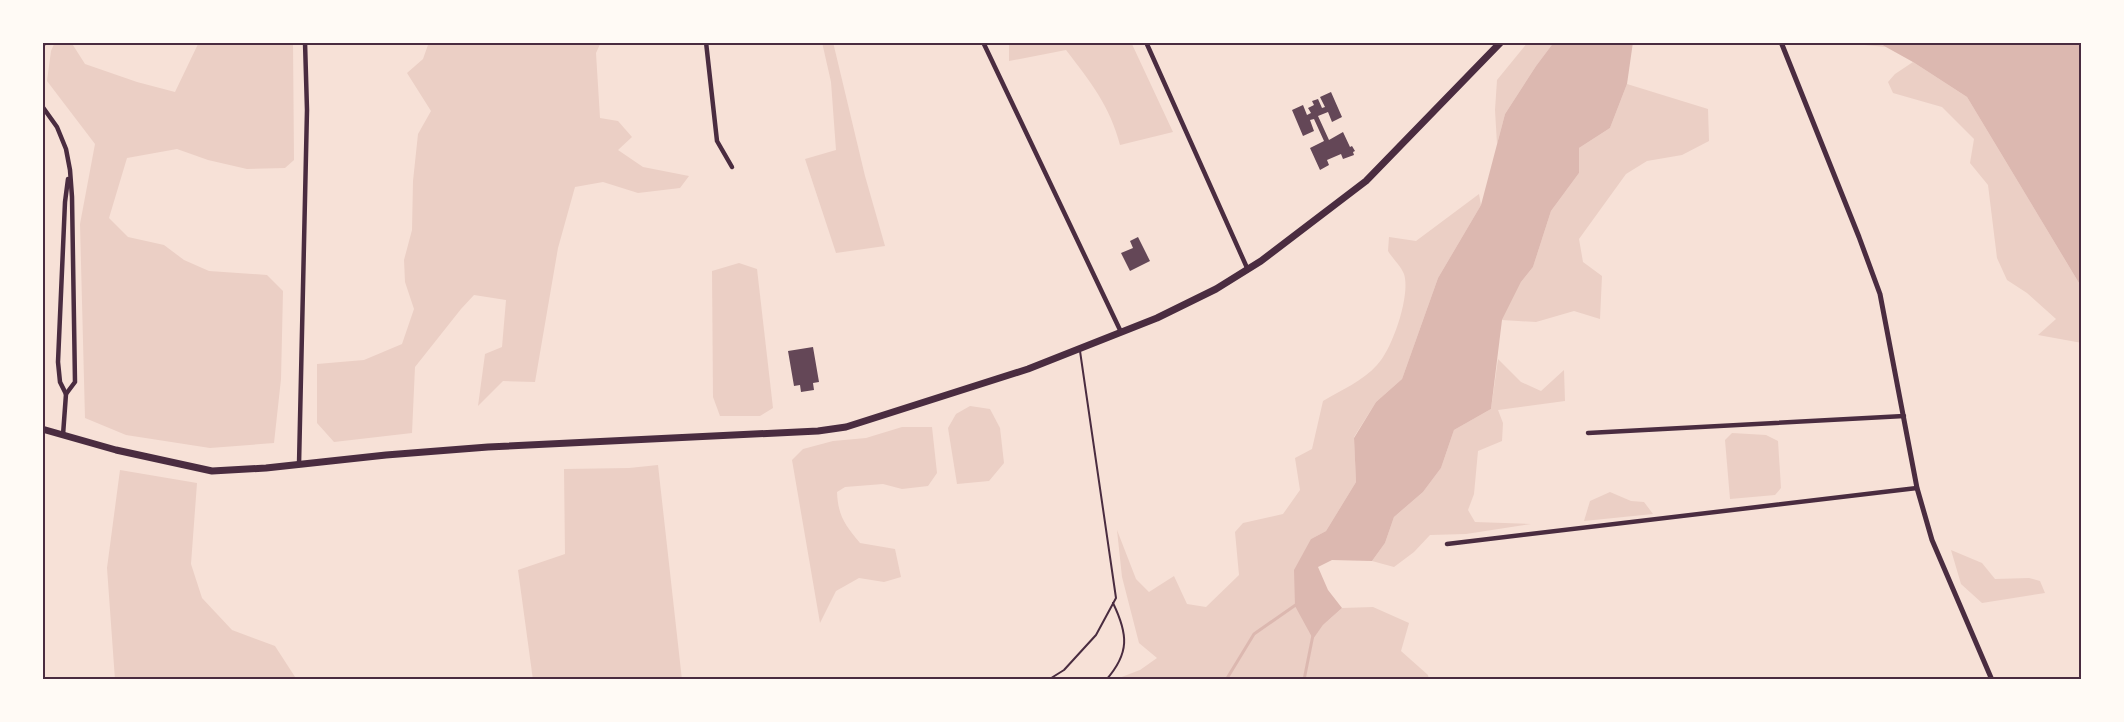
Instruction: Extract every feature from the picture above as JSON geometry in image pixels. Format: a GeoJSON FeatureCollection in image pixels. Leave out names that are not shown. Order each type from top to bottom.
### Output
{"type":"FeatureCollection","features":[{"type":"Feature","properties":{"kind":"main road"},"geometry":{"type":"LineString","coordinates":[[42,429],[183,466],[212,471],[488,447],[818,431],[846,427],[1028,369],[1157,318],[1216,289],[1248,270],[1371,177],[1501,42]]}},
{"type":"Feature","properties":{"kind":"street"},"geometry":{"type":"LineString","coordinates":[[42,48],[44,42]]}},
{"type":"Feature","properties":{"kind":"street"},"geometry":{"type":"LineString","coordinates":[[299,465],[307,110],[305,42]]}},
{"type":"Feature","properties":{"kind":"street"},"geometry":{"type":"LineString","coordinates":[[706,42],[717,141],[732,167]]}},
{"type":"Feature","properties":{"kind":"street"},"geometry":{"type":"LineString","coordinates":[[983,42],[1120,332]]}},
{"type":"Feature","properties":{"kind":"street"},"geometry":{"type":"LineString","coordinates":[[1146,42],[1248,270]]}},
{"type":"Feature","properties":{"kind":"street"},"geometry":{"type":"LineString","coordinates":[[1781,42],[1880,294],[1917,488],[1932,540],[1992,680]]}},
{"type":"Feature","properties":{"kind":"street"},"geometry":{"type":"LineString","coordinates":[[42,106],[57,128],[66,149],[70,170],[73,220],[75,382],[66,394]]}},
{"type":"Feature","properties":{"kind":"street"},"geometry":{"type":"LineString","coordinates":[[63,435],[66,394],[60,382],[58,362],[65,202],[70,170]]}},
{"type":"Feature","properties":{"kind":"street"},"geometry":{"type":"LineString","coordinates":[[1588,433],[1904,416]]}},
{"type":"Feature","properties":{"kind":"street"},"geometry":{"type":"LineString","coordinates":[[1447,544],[1917,488]]}},
{"type":"Feature","properties":{"kind":"lane"},"geometry":{"type":"LineString","coordinates":[[1048,680],[1064,670],[1096,635],[1116,598],[1080,348]]}},
{"type":"Feature","properties":{"kind":"lane"},"geometry":{"type":"LineString","coordinates":[[1106,680],[1114,671],[1125,644],[1122,622],[1113,603]]}},
{"type":"Feature","properties":{"kind":"shaded area"},"geometry":{"type":"Polygon","coordinates":[[[55,42],[71,42],[85,64],[175,92],[199,42],[293,42],[294,160],[285,168],[247,169],[208,160],[177,149],[127,158],[109,218],[128,237],[164,245],[184,260],[209,271],[267,275],[283,291],[281,379],[274,443],[210,448],[126,435],[85,418],[80,224],[95,144],[47,81],[51,51],[55,42]]]}},
{"type":"Feature","properties":{"kind":"shaded area"},"geometry":{"type":"Polygon","coordinates":[[[429,42],[601,42],[596,53],[600,118],[618,121],[632,137],[618,150],[643,167],[689,176],[680,188],[638,193],[603,182],[575,187],[558,248],[535,382],[503,381],[478,406],[485,354],[502,347],[506,300],[474,295],[415,367],[412,433],[334,442],[317,423],[317,364],[364,360],[402,344],[414,309],[405,282],[404,260],[412,230],[413,181],[418,134],[431,111],[407,73],[423,59],[429,42]]]}},
{"type":"Feature","properties":{"kind":"shaded area"},"geometry":{"type":"Polygon","coordinates":[[[822,42],[833,42],[865,176],[885,246],[836,253],[805,159],[836,150],[831,82],[822,42]]]}},
{"type":"Feature","properties":{"kind":"shaded area"},"geometry":{"type":"Polygon","coordinates":[[[1009,42],[1131,42],[1173,132],[1120,145],[1105,106],[1066,50],[1009,61],[1009,42]]]}},
{"type":"Feature","properties":{"kind":"shaded area"},"geometry":{"type":"Polygon","coordinates":[[[1528,42],[1554,42],[1505,114],[1497,144],[1495,110],[1497,80],[1528,42]]]}},
{"type":"Feature","properties":{"kind":"shaded area"},"geometry":{"type":"Polygon","coordinates":[[[1554,42],[1633,42],[1627,84],[1610,128],[1579,148],[1579,173],[1551,211],[1533,267],[1521,282],[1502,320],[1491,409],[1454,430],[1441,468],[1423,492],[1394,517],[1385,543],[1372,561],[1332,560],[1318,567],[1328,590],[1342,608],[1323,625],[1313,639],[1295,606],[1294,570],[1311,539],[1326,531],[1356,482],[1354,438],[1376,402],[1402,379],[1438,278],[1481,205],[1505,114],[1554,42]]]}},
{"type":"Feature","properties":{"kind":"shaded area"},"geometry":{"type":"Polygon","coordinates":[[[1832,42],[1877,42],[1886,47],[1832,42]]]}},
{"type":"Feature","properties":{"kind":"shaded area"},"geometry":{"type":"Polygon","coordinates":[[[1877,42],[2082,42],[2082,288],[1967,97],[1877,42]]]}},
{"type":"Feature","properties":{"kind":"shaded area"},"geometry":{"type":"Polygon","coordinates":[[[1913,62],[1967,97],[2082,288],[2082,343],[2038,335],[2056,319],[2027,293],[2007,280],[1997,258],[1988,185],[1970,163],[1974,139],[1942,107],[1893,93],[1888,82],[1895,74],[1913,62]]]}},
{"type":"Feature","properties":{"kind":"shaded area"},"geometry":{"type":"Polygon","coordinates":[[[1627,84],[1708,109],[1709,141],[1682,155],[1647,161],[1626,174],[1579,239],[1583,262],[1602,276],[1600,319],[1574,311],[1536,322],[1502,320],[1521,282],[1533,267],[1551,211],[1579,173],[1579,148],[1610,128],[1627,84]]]}},
{"type":"Feature","properties":{"kind":"shaded area"},"geometry":{"type":"Polygon","coordinates":[[[1479,194],[1481,205],[1438,278],[1402,379],[1376,402],[1354,437],[1356,482],[1326,531],[1311,539],[1313,638],[1323,625],[1342,608],[1373,607],[1409,623],[1401,651],[1428,675],[1429,680],[1118,680],[1140,670],[1157,658],[1139,643],[1122,577],[1117,530],[1136,579],[1149,592],[1174,576],[1187,604],[1206,607],[1239,575],[1235,532],[1243,523],[1283,514],[1300,490],[1295,458],[1312,449],[1323,401],[1365,376],[1383,358],[1389,347],[1399,322],[1405,295],[1405,283],[1403,271],[1388,251],[1389,237],[1416,241],[1479,194]]]}},
{"type":"Feature","properties":{"kind":"shaded area"},"geometry":{"type":"Polygon","coordinates":[[[739,263],[757,269],[773,408],[760,416],[720,416],[713,397],[712,271],[739,263]]]}},
{"type":"Feature","properties":{"kind":"shaded area"},"geometry":{"type":"Polygon","coordinates":[[[1498,359],[1521,382],[1541,391],[1564,370],[1565,401],[1498,410],[1503,423],[1502,441],[1478,451],[1474,494],[1468,510],[1475,522],[1531,524],[1466,534],[1430,535],[1414,552],[1394,567],[1372,561],[1385,543],[1394,517],[1423,492],[1441,468],[1454,430],[1491,409],[1498,359]]]}},
{"type":"Feature","properties":{"kind":"shaded area"},"geometry":{"type":"Polygon","coordinates":[[[970,406],[990,409],[1000,428],[1004,463],[989,481],[957,484],[948,428],[956,414],[970,406]]]}},
{"type":"Feature","properties":{"kind":"shaded area"},"geometry":{"type":"Polygon","coordinates":[[[902,427],[932,427],[937,473],[928,486],[902,489],[883,484],[845,487],[837,492],[843,520],[850,531],[860,543],[895,549],[901,577],[884,582],[859,578],[836,591],[820,623],[792,460],[803,449],[833,441],[866,438],[902,427]]]}},
{"type":"Feature","properties":{"kind":"shaded area"},"geometry":{"type":"Polygon","coordinates":[[[1732,433],[1766,435],[1778,441],[1781,488],[1775,495],[1730,499],[1725,440],[1732,433]]]}},
{"type":"Feature","properties":{"kind":"shaded area"},"geometry":{"type":"Polygon","coordinates":[[[658,465],[682,680],[533,680],[518,570],[565,554],[564,469],[658,465]]]}},
{"type":"Feature","properties":{"kind":"shaded area"},"geometry":{"type":"Polygon","coordinates":[[[120,470],[197,483],[191,564],[202,598],[232,630],[275,646],[297,680],[115,680],[107,568],[120,470]]]}},
{"type":"Feature","properties":{"kind":"shaded area"},"geometry":{"type":"Polygon","coordinates":[[[1610,492],[1631,501],[1644,502],[1653,514],[1584,521],[1590,501],[1610,492]]]}},
{"type":"Feature","properties":{"kind":"shaded area"},"geometry":{"type":"Polygon","coordinates":[[[1951,550],[1982,563],[1995,579],[2029,578],[2040,581],[2045,593],[1982,603],[1961,584],[1951,550]]]}},
{"type":"Feature","properties":{"kind":"building"},"geometry":{"type":"Polygon","coordinates":[[[1331,92],[1342,117],[1332,122],[1328,112],[1318,116],[1329,140],[1343,132],[1350,147],[1352,146],[1355,151],[1354,155],[1343,159],[1341,154],[1327,160],[1329,165],[1320,170],[1310,148],[1324,141],[1314,119],[1310,120],[1314,131],[1303,136],[1292,110],[1303,105],[1307,115],[1311,113],[1308,108],[1314,105],[1312,101],[1318,99],[1322,108],[1325,107],[1320,97],[1331,92]]]}},
{"type":"Feature","properties":{"kind":"building"},"geometry":{"type":"Polygon","coordinates":[[[1138,237],[1150,261],[1130,271],[1121,253],[1133,248],[1130,241],[1138,237]]]}},
{"type":"Feature","properties":{"kind":"building"},"geometry":{"type":"Polygon","coordinates":[[[813,347],[819,382],[813,383],[814,390],[801,392],[800,385],[794,386],[788,351],[813,347]]]}},
{"type":"Feature","properties":{"kind":"waterway"},"geometry":{"type":"LineString","coordinates":[[1226,680],[1254,634],[1297,604]]}},
{"type":"Feature","properties":{"kind":"waterway"},"geometry":{"type":"LineString","coordinates":[[1304,680],[1313,635]]}}]}
